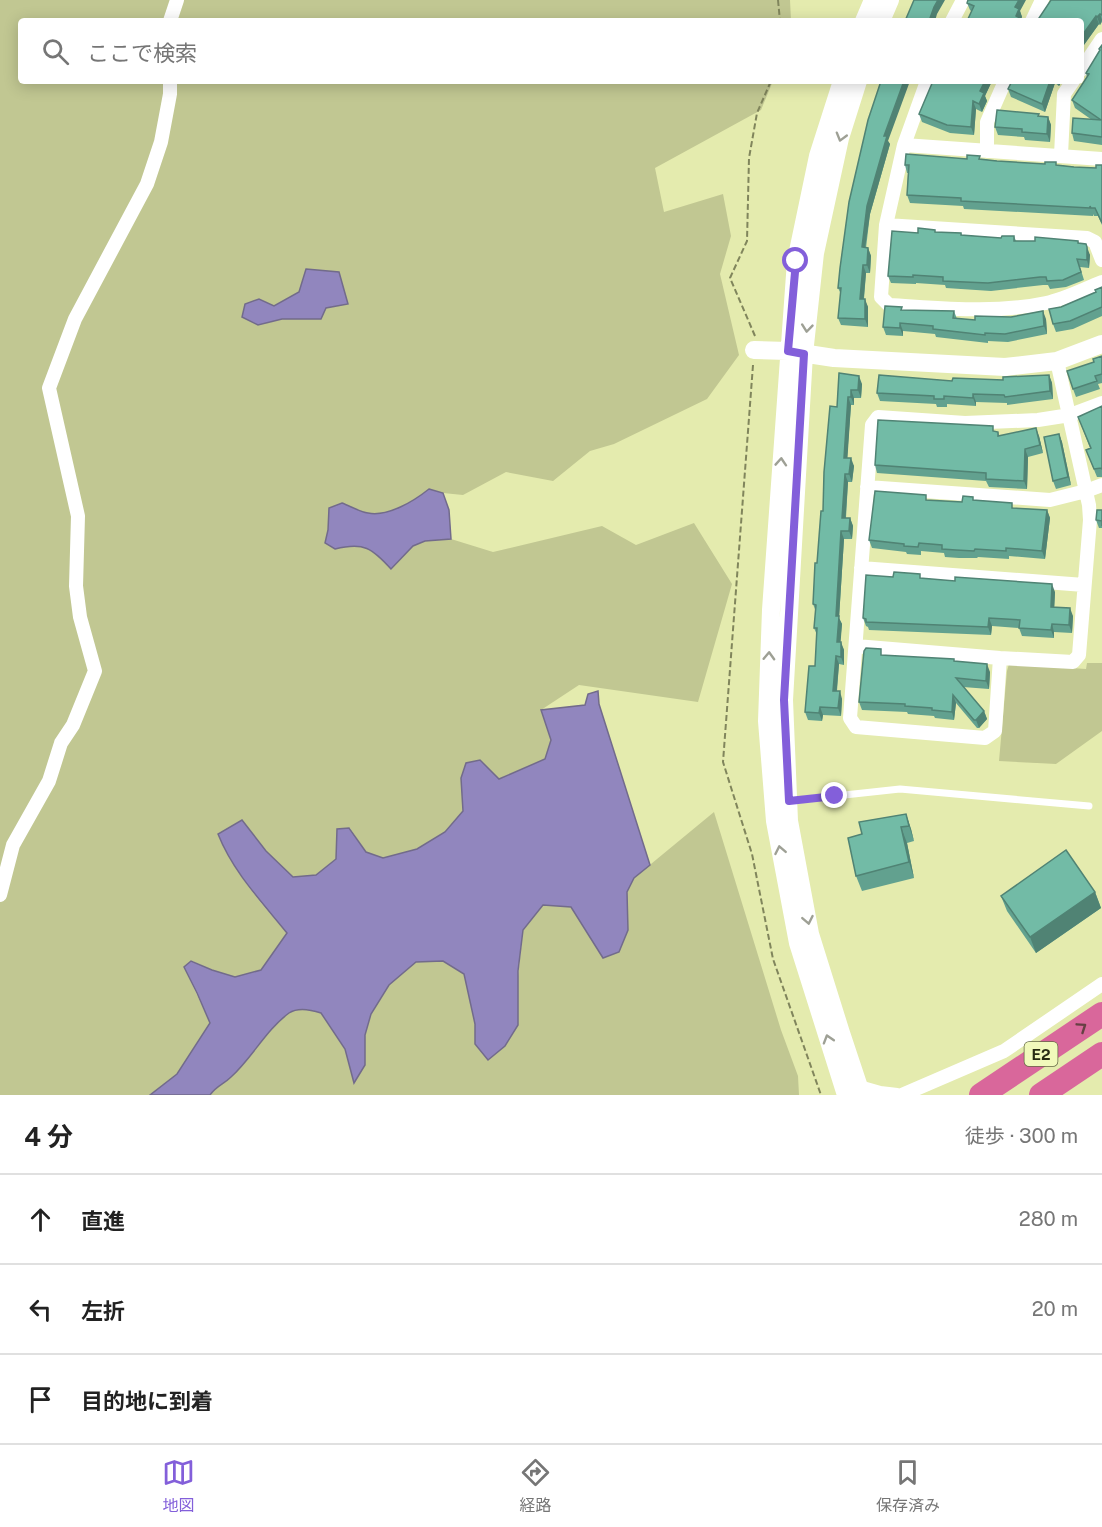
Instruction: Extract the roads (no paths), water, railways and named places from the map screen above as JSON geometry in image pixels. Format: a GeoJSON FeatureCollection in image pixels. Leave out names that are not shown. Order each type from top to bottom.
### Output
{"type":"FeatureCollection","features":[{"type":"Feature","properties":{"kind":"highway","name":"E2"},"geometry":{"type":"LineString","coordinates":[[981,1095],[1102,1014]]}},
{"type":"Feature","properties":{"kind":"highway","name":"E2"},"geometry":{"type":"LineString","coordinates":[[1041,1095],[1102,1054]]}},
{"type":"Feature","properties":{"kind":"street"},"geometry":{"type":"LineString","coordinates":[[171,18],[177,0]]}},
{"type":"Feature","properties":{"kind":"street"},"geometry":{"type":"LineString","coordinates":[[865,18],[873,0]]}},
{"type":"Feature","properties":{"kind":"street"},"geometry":{"type":"LineString","coordinates":[[883,18],[890,0]]}},
{"type":"Feature","properties":{"kind":"street"},"geometry":{"type":"LineString","coordinates":[[954,18],[963,0]]}},
{"type":"Feature","properties":{"kind":"street"},"geometry":{"type":"LineString","coordinates":[[1033,18],[1042,0]]}},
{"type":"Feature","properties":{"kind":"street"},"geometry":{"type":"LineString","coordinates":[[1084,66],[1102,39]]}},
{"type":"Feature","properties":{"kind":"street"},"geometry":{"type":"LineString","coordinates":[[0,895],[13,845],[49,781],[61,744],[73,725],[95,671],[80,617],[76,586],[78,516],[49,388],[75,319],[147,184],[161,142],[170,84]]}},
{"type":"Feature","properties":{"kind":"street"},"geometry":{"type":"LineString","coordinates":[[841,84],[818,156],[796,261],[796,352],[784,700],[789,821],[810,934],[856,1092]]}},
{"type":"Feature","properties":{"kind":"street"},"geometry":{"type":"LineString","coordinates":[[856,1092],[798,943],[775,821],[767,722],[771,610],[796,352],[840,138],[857,84]]}},
{"type":"Feature","properties":{"kind":"street"},"geometry":{"type":"LineString","coordinates":[[926,84],[904,145],[886,225],[881,297],[889,305],[962,310],[999,309],[1048,303],[1102,282]]}},
{"type":"Feature","properties":{"kind":"street"},"geometry":{"type":"LineString","coordinates":[[987,151],[987,122],[1004,84]]}},
{"type":"Feature","properties":{"kind":"street"},"geometry":{"type":"LineString","coordinates":[[1061,155],[1064,94],[1071,84]]}},
{"type":"Feature","properties":{"kind":"street"},"geometry":{"type":"LineString","coordinates":[[904,145],[1102,159]]}},
{"type":"Feature","properties":{"kind":"street"},"geometry":{"type":"LineString","coordinates":[[886,225],[1088,238],[1095,242],[1102,260]]}},
{"type":"Feature","properties":{"kind":"street"},"geometry":{"type":"LineString","coordinates":[[754,350],[796,352],[834,358],[1005,367],[1057,361],[1102,344]]}},
{"type":"Feature","properties":{"kind":"street"},"geometry":{"type":"LineString","coordinates":[[856,646],[1073,662],[1079,655],[1090,520],[1086,491],[1057,361]]}},
{"type":"Feature","properties":{"kind":"street"},"geometry":{"type":"LineString","coordinates":[[1000,658],[995,731],[986,738],[856,727],[850,718],[872,425],[878,417],[965,423],[1038,420],[1070,415],[1102,403]]}},
{"type":"Feature","properties":{"kind":"street"},"geometry":{"type":"LineString","coordinates":[[867,487],[1050,500],[1102,485]]}},
{"type":"Feature","properties":{"kind":"street"},"geometry":{"type":"LineString","coordinates":[[861,568],[1084,585]]}},
{"type":"Feature","properties":{"kind":"street"},"geometry":{"type":"LineString","coordinates":[[902,1095],[1004,1051],[1102,984]]}},
{"type":"Feature","properties":{"kind":"street"},"geometry":{"type":"LineString","coordinates":[[856,1092],[895,1095]]}},
{"type":"Feature","properties":{"kind":"lane"},"geometry":{"type":"LineString","coordinates":[[789,801],[900,789],[1089,806]]}}]}
